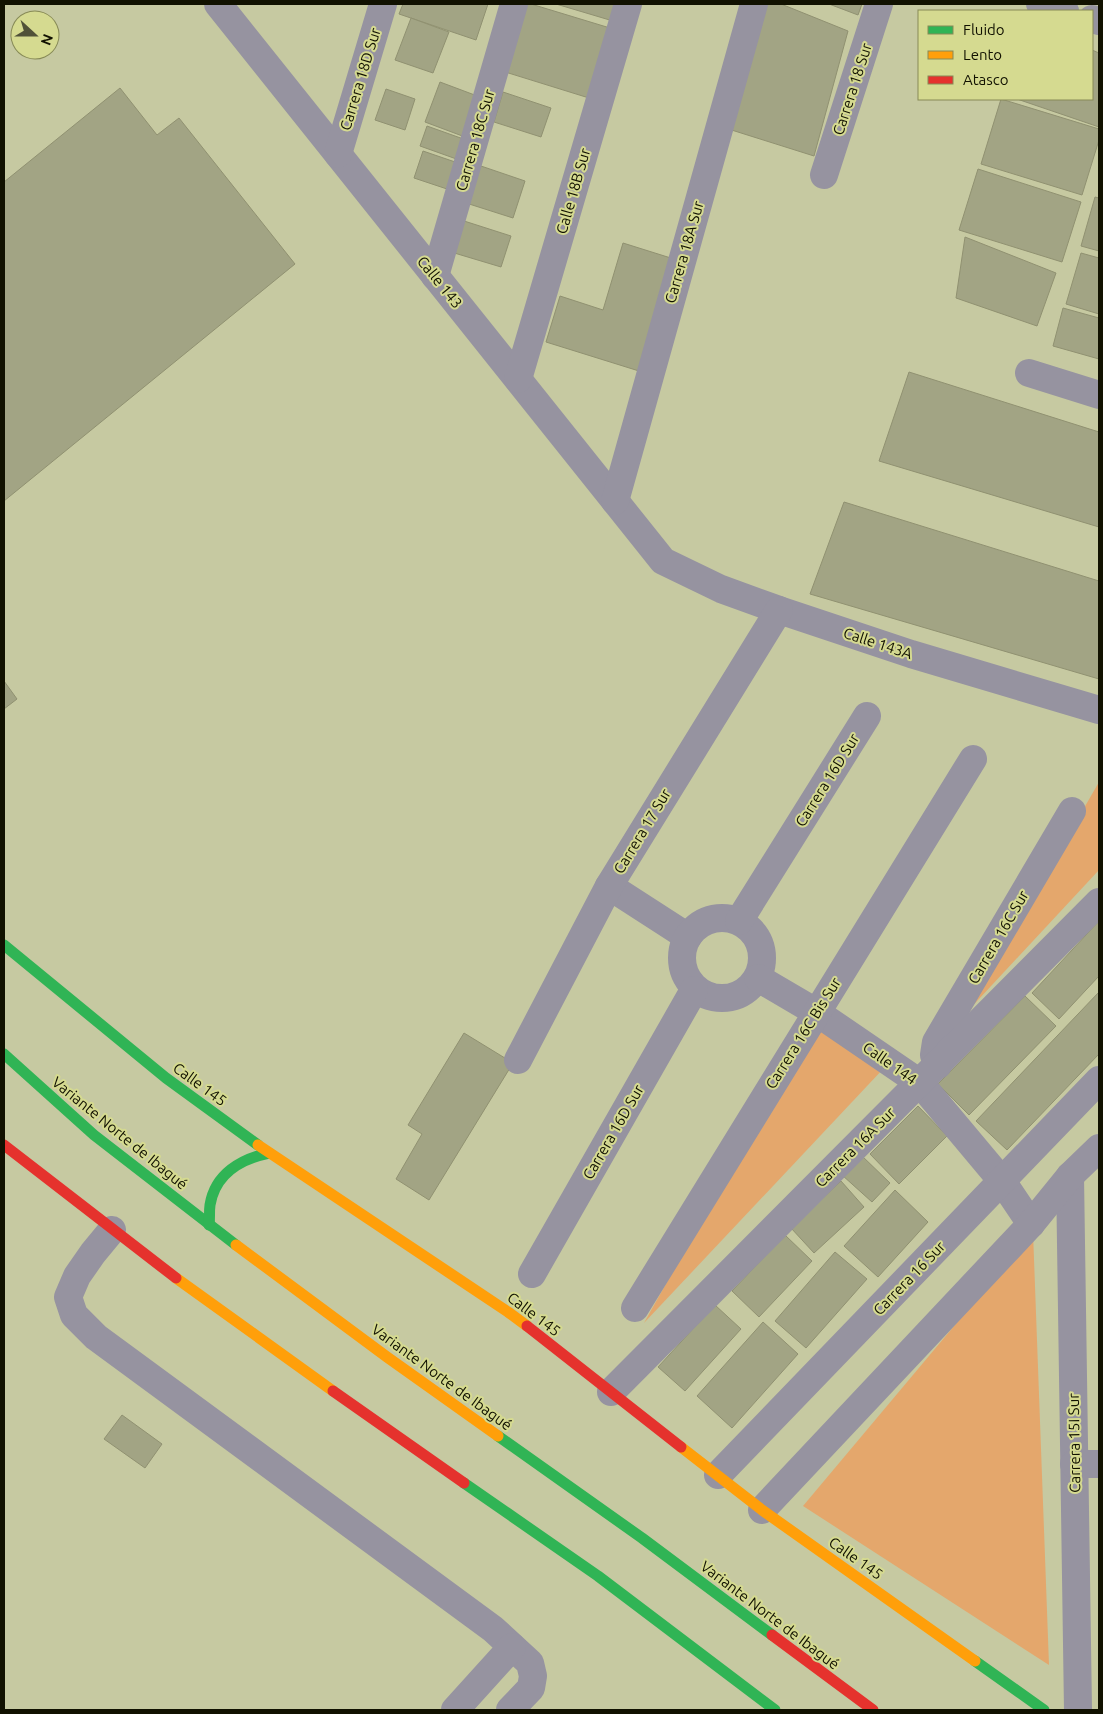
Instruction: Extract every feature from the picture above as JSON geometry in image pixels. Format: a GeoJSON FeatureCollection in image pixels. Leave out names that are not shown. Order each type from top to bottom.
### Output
{"type":"FeatureCollection","features":[{"type":"Feature","properties":{"kind":"main road","name":"Calle 145"},"geometry":{"type":"LineString","coordinates":[[4,945],[166,1078],[269,1153],[508,1312],[762,1510],[1044,1710]]}},
{"type":"Feature","properties":{"kind":"main road","name":"Variante Norte de Ibagué"},"geometry":{"type":"LineString","coordinates":[[4,1054],[94,1135],[209,1225],[387,1357],[642,1538],[873,1710]]}},
{"type":"Feature","properties":{"kind":"main road"},"geometry":{"type":"LineString","coordinates":[[4,1145],[112,1230],[274,1350],[460,1482],[598,1576],[774,1710]]}},
{"type":"Feature","properties":{"kind":"main road"},"geometry":{"type":"LineString","coordinates":[[209,1225],[210,1204],[217,1184],[227,1172],[246,1159],[269,1153]]}},
{"type":"Feature","properties":{"kind":"street","name":"Calle 143"},"geometry":{"type":"LineString","coordinates":[[218,4],[663,561]]}},
{"type":"Feature","properties":{"kind":"street","name":"Carrera 18D Sur"},"geometry":{"type":"LineString","coordinates":[[338,154],[383,4]]}},
{"type":"Feature","properties":{"kind":"street","name":"Carrera 18C Sur"},"geometry":{"type":"LineString","coordinates":[[436,276],[514,4]]}},
{"type":"Feature","properties":{"kind":"street","name":"Calle 18B Sur"},"geometry":{"type":"LineString","coordinates":[[518,379],[628,4]]}},
{"type":"Feature","properties":{"kind":"street","name":"Carrera 18A Sur"},"geometry":{"type":"LineString","coordinates":[[615,501],[754,4]]}},
{"type":"Feature","properties":{"kind":"street","name":"Carrera 18 Sur"},"geometry":{"type":"LineString","coordinates":[[824,175],[879,4]]}},
{"type":"Feature","properties":{"kind":"street"},"geometry":{"type":"LineString","coordinates":[[1040,4],[1062,10]]}},
{"type":"Feature","properties":{"kind":"street"},"geometry":{"type":"LineString","coordinates":[[1029,373],[1099,395]]}},
{"type":"Feature","properties":{"kind":"street","name":"Calle 143A"},"geometry":{"type":"LineString","coordinates":[[663,561],[722,589],[779,610],[911,654],[1099,710]]}},
{"type":"Feature","properties":{"kind":"street","name":"Carrera 17 Sur"},"geometry":{"type":"LineString","coordinates":[[518,1060],[609,886],[779,610]]}},
{"type":"Feature","properties":{"kind":"street","name":"Carrera 16D Sur"},"geometry":{"type":"LineString","coordinates":[[739,921],[867,716]]}},
{"type":"Feature","properties":{"kind":"street","name":"Carrera 16C Bis Sur"},"geometry":{"type":"LineString","coordinates":[[635,1308],[973,759]]}},
{"type":"Feature","properties":{"kind":"street","name":"Carrera 16C Sur"},"geometry":{"type":"LineString","coordinates":[[929,1074],[936,1042],[1072,811]]}},
{"type":"Feature","properties":{"kind":"street"},"geometry":{"type":"LineString","coordinates":[[609,886],[688,937]]}},
{"type":"Feature","properties":{"kind":"street","name":"Carrera 16A Sur"},"geometry":{"type":"LineString","coordinates":[[611,1392],[1099,902]]}},
{"type":"Feature","properties":{"kind":"street"},"geometry":{"type":"LineString","coordinates":[[716,917],[739,921],[756,936],[763,958],[758,978],[738,996],[715,999],[694,990],[682,970],[682,946],[695,927],[716,917]]}},
{"type":"Feature","properties":{"kind":"street","name":"Calle 144"},"geometry":{"type":"LineString","coordinates":[[758,978],[929,1074],[1031,1224]]}},
{"type":"Feature","properties":{"kind":"street","name":"Carrera 16D Sur"},"geometry":{"type":"LineString","coordinates":[[532,1274],[694,990]]}},
{"type":"Feature","properties":{"kind":"street","name":"Carrera 16 Sur"},"geometry":{"type":"LineString","coordinates":[[718,1475],[1099,1080]]}},
{"type":"Feature","properties":{"kind":"street"},"geometry":{"type":"LineString","coordinates":[[762,1510],[1031,1224],[1070,1176],[1099,1148]]}},
{"type":"Feature","properties":{"kind":"street","name":"Carrera 15I Sur"},"geometry":{"type":"LineString","coordinates":[[1070,1176],[1087,1464],[1078,1710]]}},
{"type":"Feature","properties":{"kind":"street"},"geometry":{"type":"LineString","coordinates":[[112,1230],[92,1253],[76,1276],[68,1297],[74,1315],[96,1337],[493,1629],[530,1663],[533,1676],[531,1688],[510,1710]]}},
{"type":"Feature","properties":{"kind":"street"},"geometry":{"type":"LineString","coordinates":[[455,1710],[512,1647]]}},
{"type":"Feature","properties":{"kind":"shaded area"},"geometry":{"type":"Polygon","coordinates":[[[1099,782],[1099,870],[966,1013],[1099,782]]]}},
{"type":"Feature","properties":{"kind":"shaded area"},"geometry":{"type":"Polygon","coordinates":[[[816,1016],[884,1068],[644,1323],[816,1016]]]}},
{"type":"Feature","properties":{"kind":"shaded area"},"geometry":{"type":"Polygon","coordinates":[[[1033,1232],[1049,1665],[803,1506],[1033,1232]]]}},
{"type":"Feature","properties":{"kind":"building"},"geometry":{"type":"Polygon","coordinates":[[[403,4],[488,4],[476,40],[399,14],[403,4]]]}},
{"type":"Feature","properties":{"kind":"building"},"geometry":{"type":"Polygon","coordinates":[[[522,4],[531,4],[610,28],[589,98],[502,71],[522,4]]]}},
{"type":"Feature","properties":{"kind":"building"},"geometry":{"type":"Polygon","coordinates":[[[556,4],[618,4],[613,21],[556,4]]]}},
{"type":"Feature","properties":{"kind":"building"},"geometry":{"type":"Polygon","coordinates":[[[760,4],[781,4],[848,31],[814,156],[722,127],[760,4]]]}},
{"type":"Feature","properties":{"kind":"building"},"geometry":{"type":"Polygon","coordinates":[[[829,4],[862,4],[858,15],[829,4]]]}},
{"type":"Feature","properties":{"kind":"building"},"geometry":{"type":"Polygon","coordinates":[[[411,18],[449,32],[433,73],[395,60],[411,18]]]}},
{"type":"Feature","properties":{"kind":"building"},"geometry":{"type":"Polygon","coordinates":[[[1093,50],[1099,53],[1099,127],[1020,100],[1093,100],[1093,50]]]}},
{"type":"Feature","properties":{"kind":"building"},"geometry":{"type":"Polygon","coordinates":[[[440,82],[480,97],[465,137],[425,122],[440,82]]]}},
{"type":"Feature","properties":{"kind":"building"},"geometry":{"type":"Polygon","coordinates":[[[120,88],[157,135],[179,118],[295,264],[4,501],[4,182],[120,88]]]}},
{"type":"Feature","properties":{"kind":"building"},"geometry":{"type":"Polygon","coordinates":[[[386,89],[415,99],[405,130],[375,120],[386,89]]]}},
{"type":"Feature","properties":{"kind":"building"},"geometry":{"type":"Polygon","coordinates":[[[503,92],[551,108],[541,137],[494,122],[503,92]]]}},
{"type":"Feature","properties":{"kind":"building"},"geometry":{"type":"Polygon","coordinates":[[[1001,100],[1099,129],[1099,140],[1082,195],[981,164],[1001,100]]]}},
{"type":"Feature","properties":{"kind":"building"},"geometry":{"type":"Polygon","coordinates":[[[427,126],[469,141],[462,161],[420,146],[427,126]]]}},
{"type":"Feature","properties":{"kind":"building"},"geometry":{"type":"Polygon","coordinates":[[[423,151],[461,164],[453,191],[414,178],[423,151]]]}},
{"type":"Feature","properties":{"kind":"building"},"geometry":{"type":"Polygon","coordinates":[[[478,165],[525,181],[513,218],[466,203],[478,165]]]}},
{"type":"Feature","properties":{"kind":"building"},"geometry":{"type":"Polygon","coordinates":[[[978,169],[1081,202],[1062,262],[959,230],[978,169]]]}},
{"type":"Feature","properties":{"kind":"building"},"geometry":{"type":"Polygon","coordinates":[[[1095,197],[1099,198],[1099,251],[1081,246],[1095,197]]]}},
{"type":"Feature","properties":{"kind":"building"},"geometry":{"type":"Polygon","coordinates":[[[461,220],[511,236],[501,267],[451,252],[461,220]]]}},
{"type":"Feature","properties":{"kind":"building"},"geometry":{"type":"Polygon","coordinates":[[[965,237],[1056,273],[1037,326],[956,298],[965,237]]]}},
{"type":"Feature","properties":{"kind":"building"},"geometry":{"type":"Polygon","coordinates":[[[623,243],[674,259],[639,371],[546,342],[560,296],[603,310],[623,243]]]}},
{"type":"Feature","properties":{"kind":"building"},"geometry":{"type":"Polygon","coordinates":[[[1081,253],[1099,258],[1099,314],[1066,304],[1081,253]]]}},
{"type":"Feature","properties":{"kind":"building"},"geometry":{"type":"Polygon","coordinates":[[[1063,308],[1099,318],[1099,359],[1053,346],[1063,308]]]}},
{"type":"Feature","properties":{"kind":"building"},"geometry":{"type":"Polygon","coordinates":[[[909,372],[1099,432],[1099,527],[879,461],[909,372]]]}},
{"type":"Feature","properties":{"kind":"building"},"geometry":{"type":"Polygon","coordinates":[[[844,502],[1099,581],[1099,679],[810,594],[844,502]]]}},
{"type":"Feature","properties":{"kind":"building"},"geometry":{"type":"Polygon","coordinates":[[[4,681],[17,699],[4,709],[4,681]]]}},
{"type":"Feature","properties":{"kind":"building"},"geometry":{"type":"Polygon","coordinates":[[[1099,921],[1099,976],[1059,1019],[1032,993],[1099,921]]]}},
{"type":"Feature","properties":{"kind":"building"},"geometry":{"type":"Polygon","coordinates":[[[1099,992],[1099,1054],[1007,1150],[976,1121],[1099,992]]]}},
{"type":"Feature","properties":{"kind":"building"},"geometry":{"type":"Polygon","coordinates":[[[1025,996],[1056,1026],[969,1115],[938,1084],[1025,996]]]}},
{"type":"Feature","properties":{"kind":"building"},"geometry":{"type":"Polygon","coordinates":[[[464,1033],[513,1063],[429,1200],[396,1179],[422,1134],[408,1125],[464,1033]]]}},
{"type":"Feature","properties":{"kind":"building"},"geometry":{"type":"Polygon","coordinates":[[[918,1106],[947,1136],[899,1184],[870,1154],[918,1106]]]}},
{"type":"Feature","properties":{"kind":"building"},"geometry":{"type":"Polygon","coordinates":[[[861,1155],[890,1183],[872,1202],[842,1175],[861,1155]]]}},
{"type":"Feature","properties":{"kind":"building"},"geometry":{"type":"Polygon","coordinates":[[[841,1181],[864,1207],[814,1253],[791,1228],[841,1181]]]}},
{"type":"Feature","properties":{"kind":"building"},"geometry":{"type":"Polygon","coordinates":[[[895,1190],[928,1222],[878,1277],[844,1246],[895,1190]]]}},
{"type":"Feature","properties":{"kind":"building"},"geometry":{"type":"Polygon","coordinates":[[[785,1235],[812,1261],[759,1317],[732,1291],[785,1235]]]}},
{"type":"Feature","properties":{"kind":"building"},"geometry":{"type":"Polygon","coordinates":[[[835,1252],[867,1279],[806,1348],[775,1321],[835,1252]]]}},
{"type":"Feature","properties":{"kind":"building"},"geometry":{"type":"Polygon","coordinates":[[[715,1305],[741,1329],[685,1391],[658,1367],[715,1305]]]}},
{"type":"Feature","properties":{"kind":"building"},"geometry":{"type":"Polygon","coordinates":[[[763,1322],[798,1354],[732,1428],[697,1396],[763,1322]]]}},
{"type":"Feature","properties":{"kind":"building"},"geometry":{"type":"Polygon","coordinates":[[[122,1415],[162,1444],[145,1468],[104,1439],[122,1415]]]}},
{"type":"Feature","properties":{"kind":"traffic: fast"},"geometry":{"type":"LineString","coordinates":[[4,945],[166,1078],[258,1145]]}},
{"type":"Feature","properties":{"kind":"traffic: fast"},"geometry":{"type":"LineString","coordinates":[[4,1054],[94,1135],[236,1245]]}},
{"type":"Feature","properties":{"kind":"traffic: fast"},"geometry":{"type":"LineString","coordinates":[[209,1225],[210,1205],[213,1194],[223,1177],[239,1164],[269,1153]]}},
{"type":"Feature","properties":{"kind":"traffic: fast"},"geometry":{"type":"LineString","coordinates":[[498,1436],[642,1538],[772,1635]]}},
{"type":"Feature","properties":{"kind":"traffic: fast"},"geometry":{"type":"LineString","coordinates":[[464,1483],[598,1576],[775,1710]]}},
{"type":"Feature","properties":{"kind":"traffic: fast"},"geometry":{"type":"LineString","coordinates":[[975,1661],[1044,1710]]}},
{"type":"Feature","properties":{"kind":"traffic: slow"},"geometry":{"type":"LineString","coordinates":[[258,1145],[527,1326]]}},
{"type":"Feature","properties":{"kind":"traffic: slow"},"geometry":{"type":"LineString","coordinates":[[236,1245],[387,1357],[498,1436]]}},
{"type":"Feature","properties":{"kind":"traffic: slow"},"geometry":{"type":"LineString","coordinates":[[176,1278],[333,1391]]}},
{"type":"Feature","properties":{"kind":"traffic: slow"},"geometry":{"type":"LineString","coordinates":[[681,1447],[762,1510],[975,1661]]}},
{"type":"Feature","properties":{"kind":"traffic: jam"},"geometry":{"type":"LineString","coordinates":[[4,1145],[176,1278]]}},
{"type":"Feature","properties":{"kind":"traffic: jam"},"geometry":{"type":"LineString","coordinates":[[527,1326],[681,1447]]}},
{"type":"Feature","properties":{"kind":"traffic: jam"},"geometry":{"type":"LineString","coordinates":[[333,1391],[464,1483]]}},
{"type":"Feature","properties":{"kind":"traffic: jam"},"geometry":{"type":"LineString","coordinates":[[772,1635],[873,1710]]}}]}
